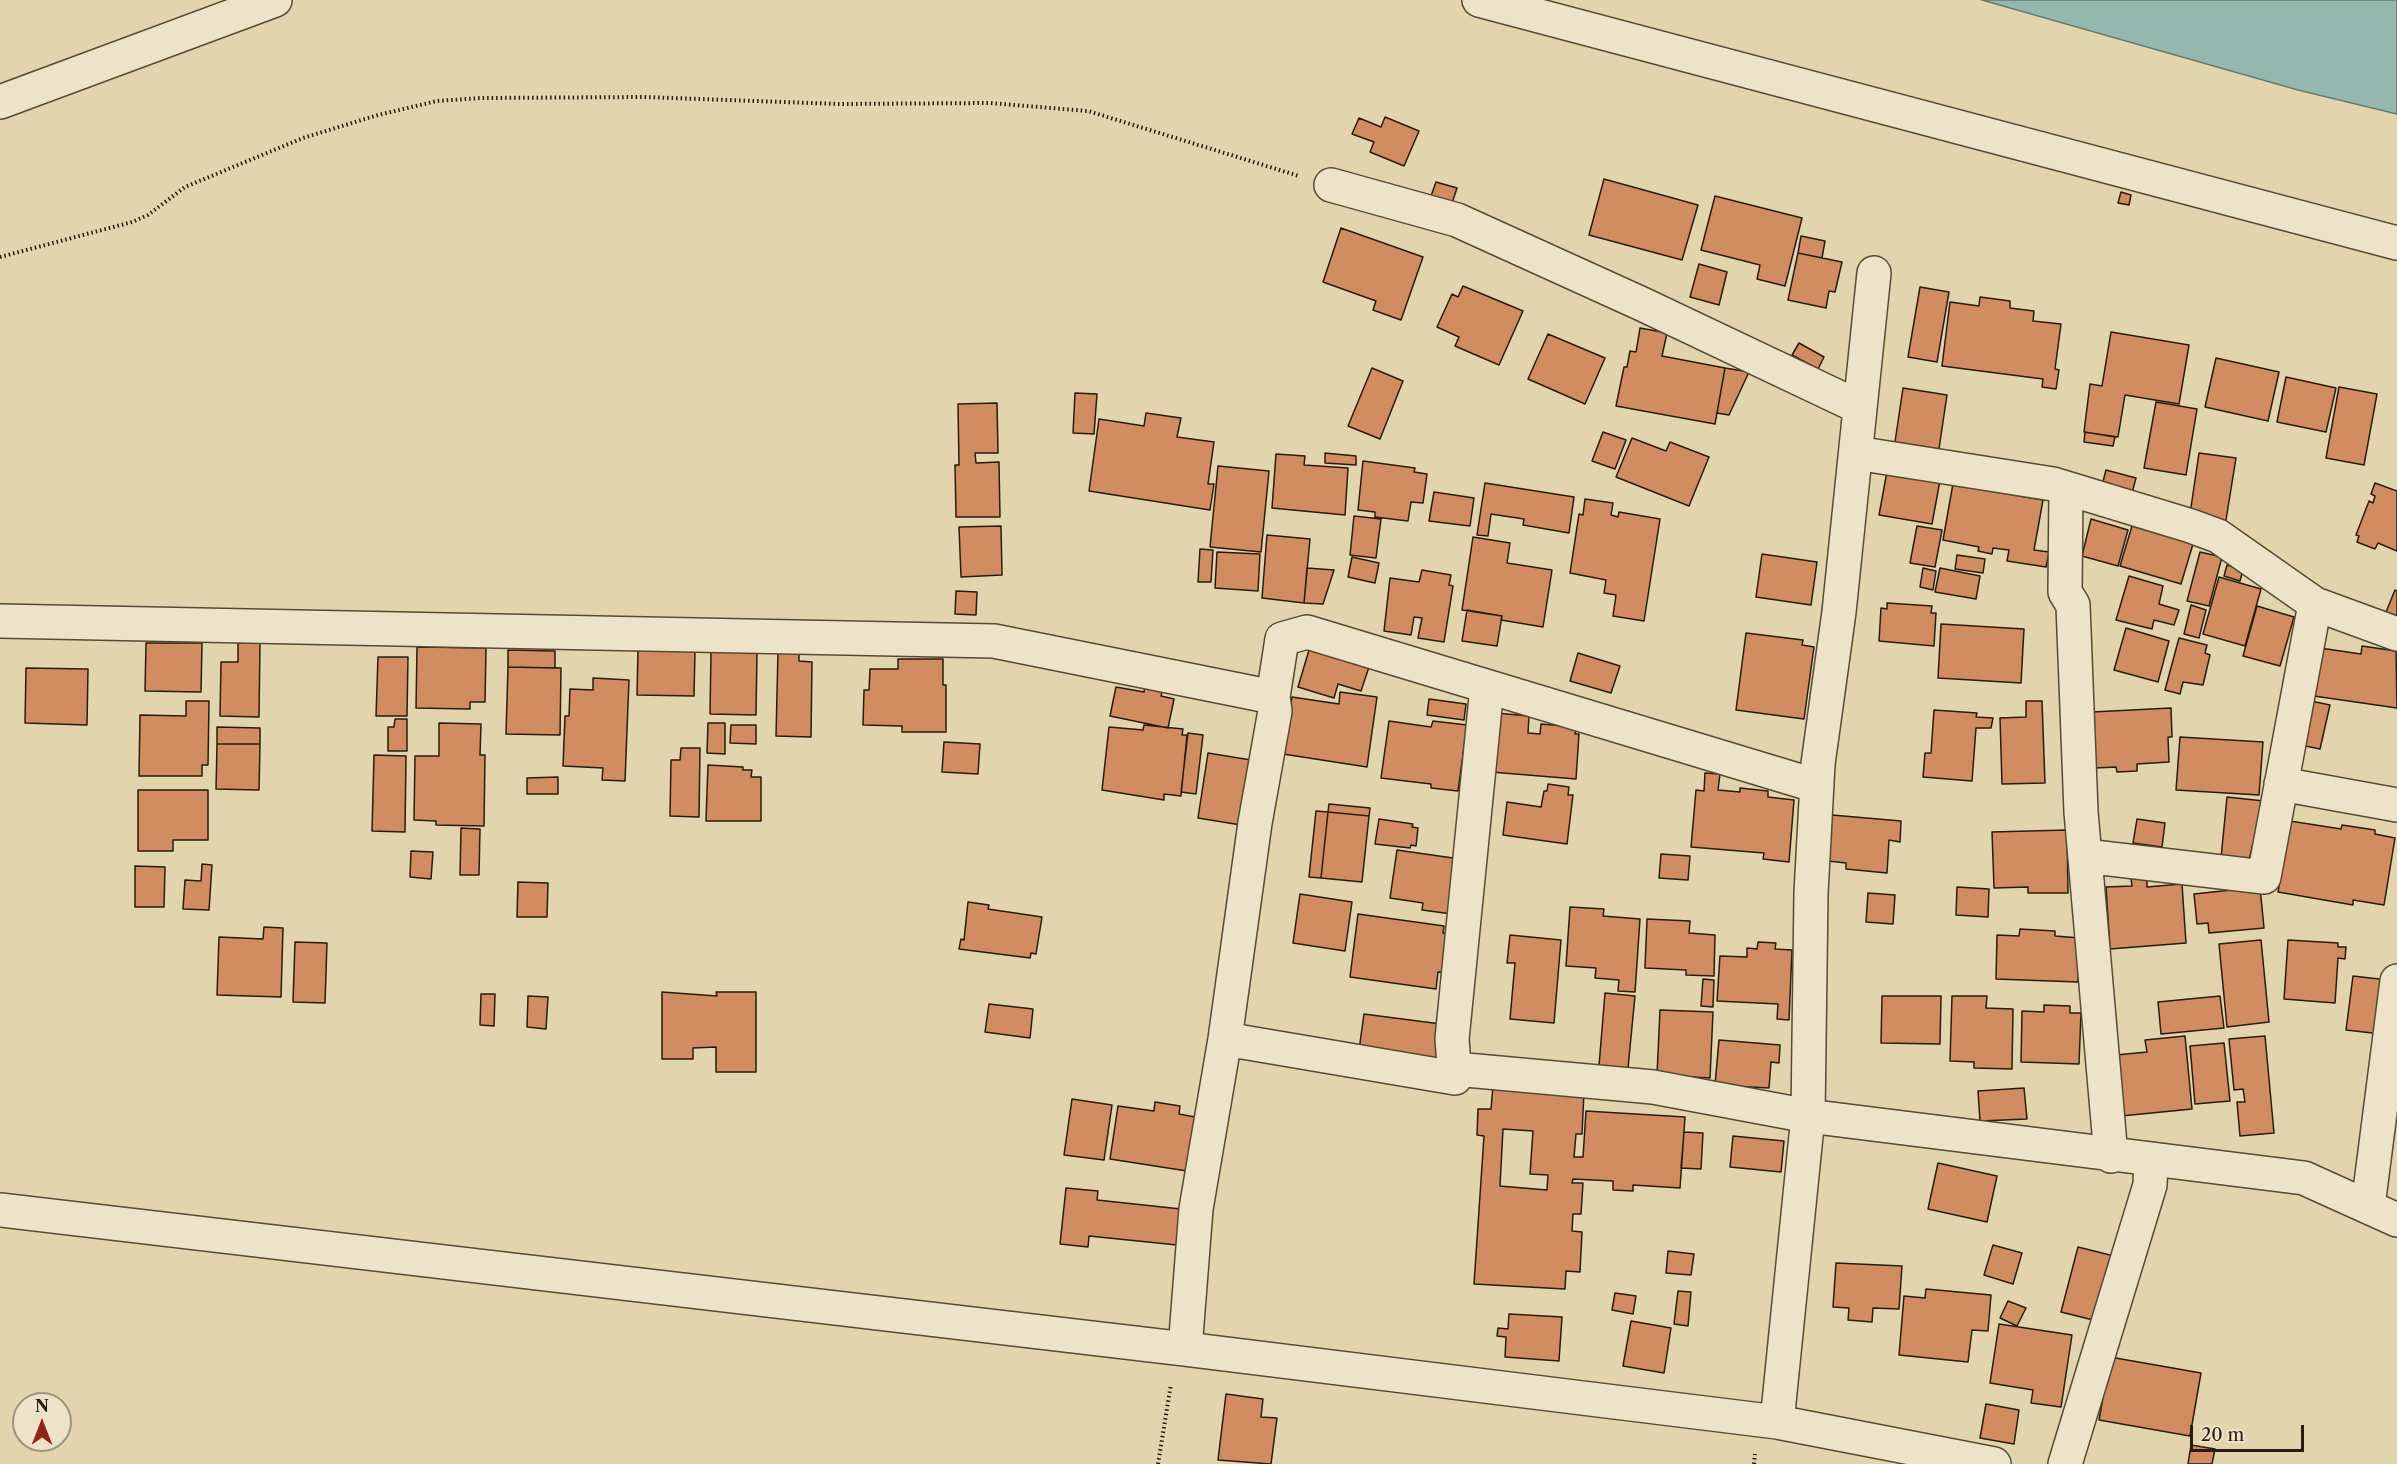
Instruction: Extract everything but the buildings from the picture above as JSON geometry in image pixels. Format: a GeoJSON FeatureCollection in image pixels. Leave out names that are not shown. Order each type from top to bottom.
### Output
{"type":"FeatureCollection","features":[{"type":"Feature","properties":{"kind":"street"},"geometry":{"type":"LineString","coordinates":[[0,102],[274,0]]}},
{"type":"Feature","properties":{"kind":"street"},"geometry":{"type":"LineString","coordinates":[[1479,0],[2397,243]]}},
{"type":"Feature","properties":{"kind":"street"},"geometry":{"type":"LineString","coordinates":[[1331,185],[1457,220],[1859,407]]}},
{"type":"Feature","properties":{"kind":"street"},"geometry":{"type":"LineString","coordinates":[[1777,1422],[1808,1116],[1811,892],[1816,786],[1856,453],[1874,273]]}},
{"type":"Feature","properties":{"kind":"street"},"geometry":{"type":"LineString","coordinates":[[1856,453],[2053,484],[2066,490],[2218,536],[2315,604],[2397,634]]}},
{"type":"Feature","properties":{"kind":"street"},"geometry":{"type":"LineString","coordinates":[[2066,490],[2065,592],[2073,605],[2085,856],[2111,1156]]}},
{"type":"Feature","properties":{"kind":"street"},"geometry":{"type":"LineString","coordinates":[[2085,856],[2264,877],[2315,604]]}},
{"type":"Feature","properties":{"kind":"street"},"geometry":{"type":"LineString","coordinates":[[0,621],[994,641],[1273,697]]}},
{"type":"Feature","properties":{"kind":"street"},"geometry":{"type":"LineString","coordinates":[[1180,1348],[1196,1209],[1225,1039],[1255,823],[1275,711],[1273,697],[1282,639],[1307,632],[1816,786]]}},
{"type":"Feature","properties":{"kind":"street"},"geometry":{"type":"LineString","coordinates":[[1225,1039],[1455,1078],[1452,1039],[1487,687]]}},
{"type":"Feature","properties":{"kind":"street"},"geometry":{"type":"LineString","coordinates":[[2281,784],[2397,805]]}},
{"type":"Feature","properties":{"kind":"street"},"geometry":{"type":"LineString","coordinates":[[2368,1206],[2397,981]]}},
{"type":"Feature","properties":{"kind":"street"},"geometry":{"type":"LineString","coordinates":[[1455,1069],[1653,1087],[1808,1116],[2111,1156],[2304,1178],[2397,1220]]}},
{"type":"Feature","properties":{"kind":"street"},"geometry":{"type":"LineString","coordinates":[[2065,1464],[2150,1185],[2151,1160]]}},
{"type":"Feature","properties":{"kind":"street"},"geometry":{"type":"LineString","coordinates":[[0,1210],[1180,1348],[1777,1422],[1994,1464]]}},
{"type":"Feature","properties":{"kind":"path"},"geometry":{"type":"LineString","coordinates":[[0,257],[132,222],[148,215],[185,187],[303,138],[437,102],[481,98],[644,97],[840,104],[990,103],[1088,111],[1331,185]]}},
{"type":"Feature","properties":{"kind":"path"},"geometry":{"type":"LineString","coordinates":[[1158,1464],[1180,1348]]}},
{"type":"Feature","properties":{"kind":"water"},"geometry":{"type":"Polygon","coordinates":[[[1982,0],[2397,0],[2397,114],[2298,90],[1982,0]]]}}]}
